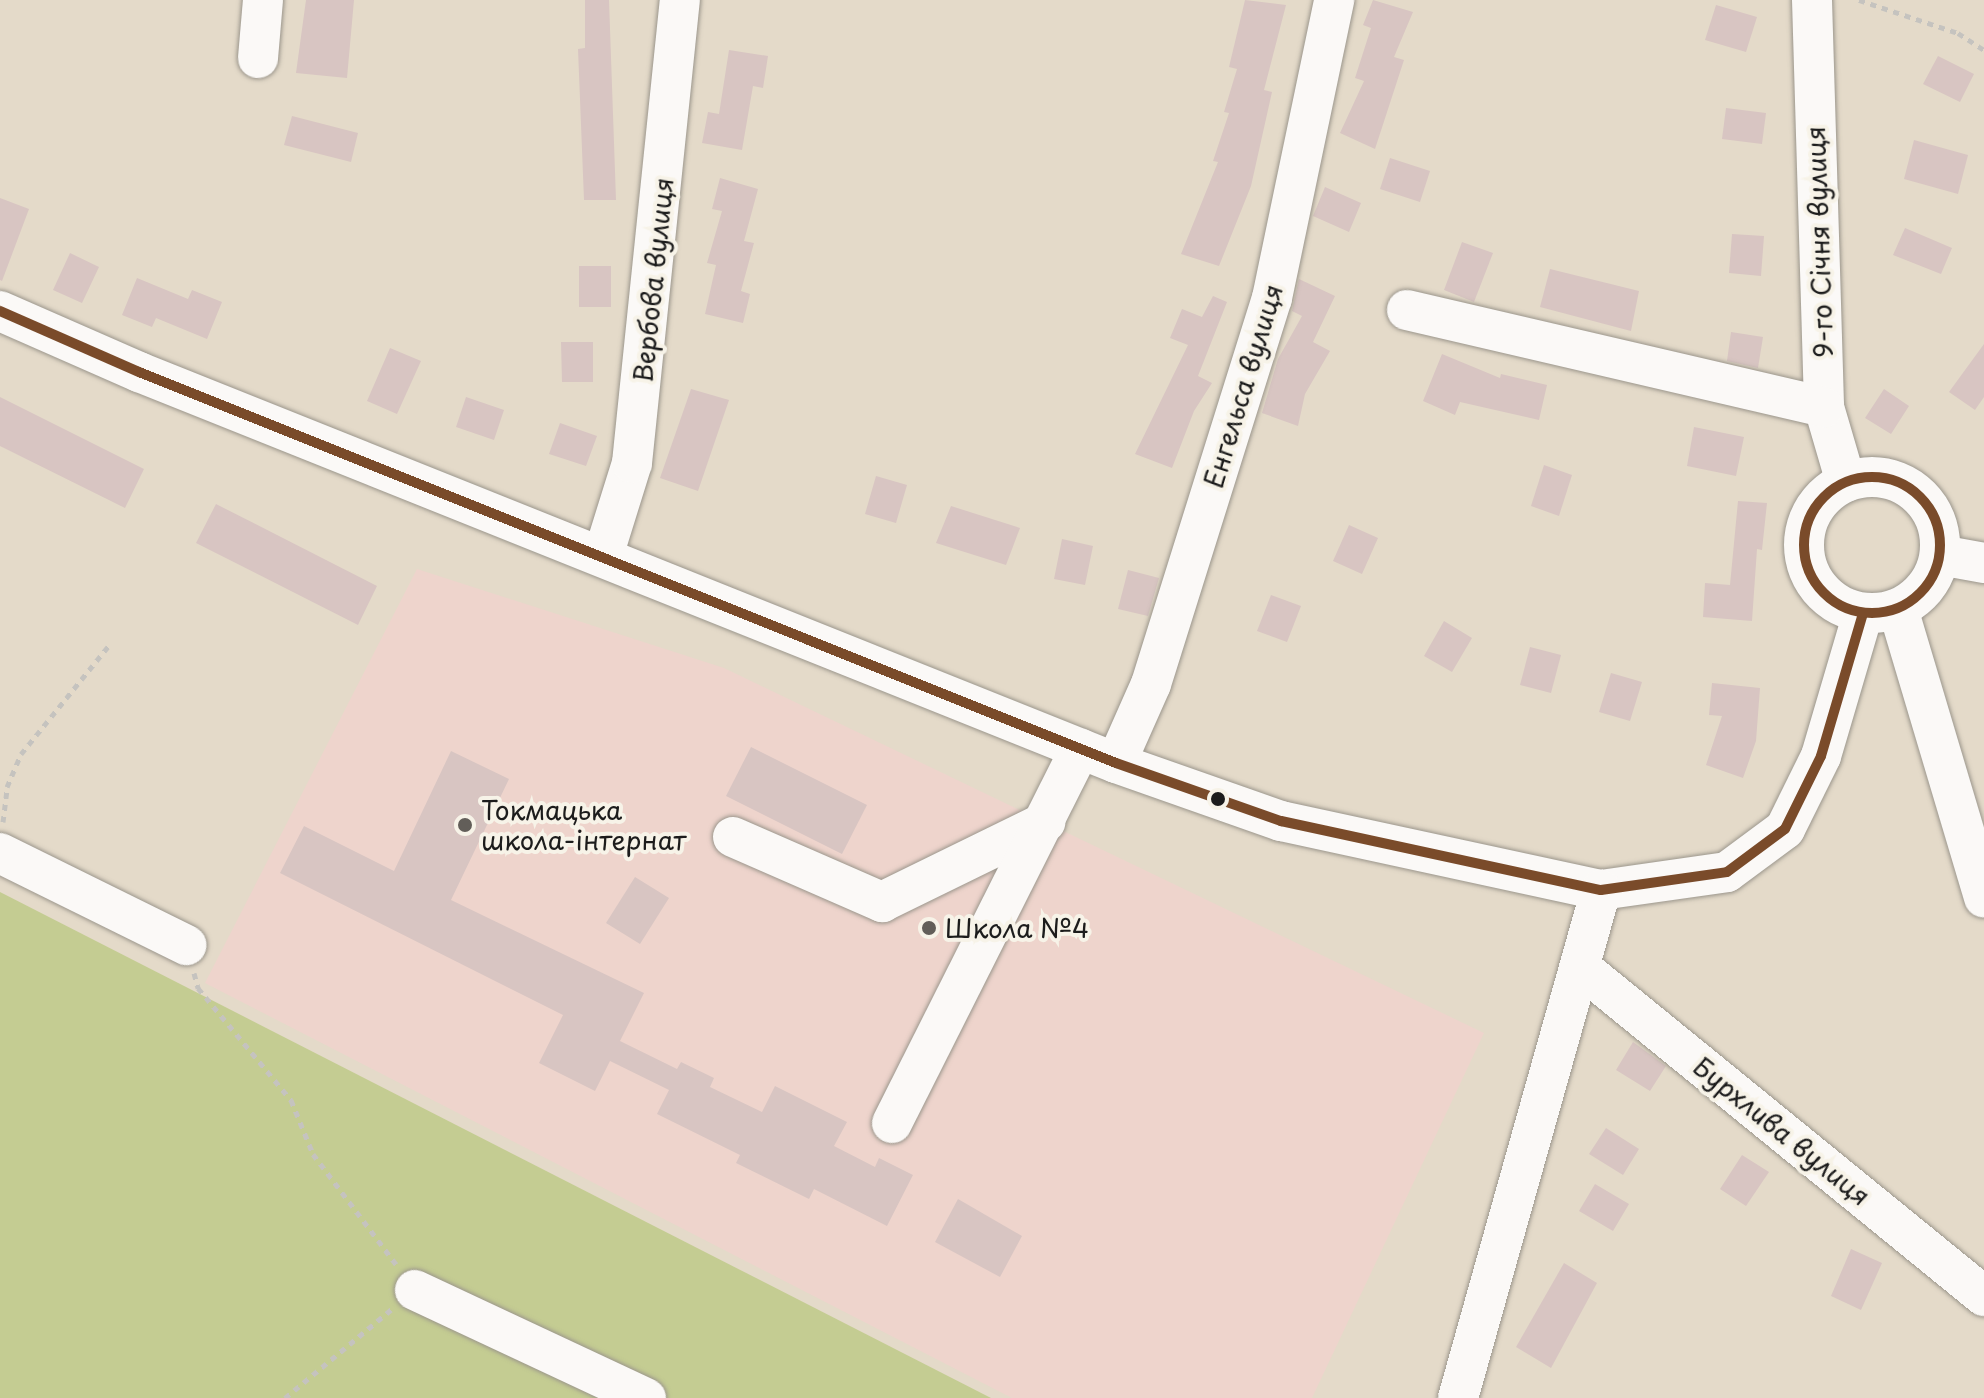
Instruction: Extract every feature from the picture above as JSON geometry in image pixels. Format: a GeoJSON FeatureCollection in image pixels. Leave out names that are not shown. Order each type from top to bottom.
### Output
{"type":"FeatureCollection","features":[{"type":"Feature","properties":{"kind":"street"},"geometry":{"type":"LineString","coordinates":[[258,58],[263,0]]}},
{"type":"Feature","properties":{"kind":"street","name":"Вербова вулиця"},"geometry":{"type":"LineString","coordinates":[[603,556],[632,463],[680,0]]}},
{"type":"Feature","properties":{"kind":"street","name":"Енгельса вулиця"},"geometry":{"type":"LineString","coordinates":[[892,1123],[1045,822],[1151,684],[1272,298],[1334,0]]}},
{"type":"Feature","properties":{"kind":"street","name":"9-го Січня вулиця"},"geometry":{"type":"LineString","coordinates":[[1812,0],[1824,407],[1846,482]]}},
{"type":"Feature","properties":{"kind":"street"},"geometry":{"type":"LineString","coordinates":[[1407,310],[1824,407]]}},
{"type":"Feature","properties":{"kind":"street"},"geometry":{"type":"LineString","coordinates":[[0,311],[139,372],[1098,756],[1281,821],[1601,890],[1727,872],[1785,829],[1821,756],[1880,611]]}},
{"type":"Feature","properties":{"kind":"street"},"geometry":{"type":"LineString","coordinates":[[1881,477],[1914,491],[1936,519],[1940,555],[1926,587],[1880,611],[1830,600],[1808,571],[1804,554],[1813,511],[1846,482],[1881,477]]}},
{"type":"Feature","properties":{"kind":"street"},"geometry":{"type":"LineString","coordinates":[[1940,555],[1984,563]]}},
{"type":"Feature","properties":{"kind":"street"},"geometry":{"type":"LineString","coordinates":[[1880,611],[1984,897]]}},
{"type":"Feature","properties":{"kind":"street"},"geometry":{"type":"LineString","coordinates":[[733,837],[882,902],[1045,822]]}},
{"type":"Feature","properties":{"kind":"street"},"geometry":{"type":"LineString","coordinates":[[1,842],[186,945]]}},
{"type":"Feature","properties":{"kind":"street"},"geometry":{"type":"LineString","coordinates":[[1458,1398],[1601,890]]}},
{"type":"Feature","properties":{"kind":"street","name":"Бурхлива вулиця"},"geometry":{"type":"LineString","coordinates":[[1580,967],[1984,1296]]}},
{"type":"Feature","properties":{"kind":"street"},"geometry":{"type":"LineString","coordinates":[[415,1290],[646,1398]]}},
{"type":"Feature","properties":{"kind":"path"},"geometry":{"type":"LineString","coordinates":[[1859,0],[1958,33],[1984,50]]}},
{"type":"Feature","properties":{"kind":"path"},"geometry":{"type":"LineString","coordinates":[[1,842],[7,787],[21,754],[111,643]]}},
{"type":"Feature","properties":{"kind":"path"},"geometry":{"type":"LineString","coordinates":[[186,945],[198,988],[291,1100],[313,1154],[415,1290],[285,1398]]}},
{"type":"Feature","properties":{"kind":"shaded area","name":"Школа №4"},"geometry":{"type":"Polygon","coordinates":[[[417,569],[724,668],[1484,1033],[1312,1398],[1012,1398],[205,983],[417,569]]]}},
{"type":"Feature","properties":{"kind":"green space"},"geometry":{"type":"Polygon","coordinates":[[[0,892],[991,1398],[0,1398],[0,892]]]}},
{"type":"Feature","properties":{"kind":"building"},"geometry":{"type":"Polygon","coordinates":[[[306,0],[354,0],[347,78],[296,73],[306,0]]]}},
{"type":"Feature","properties":{"kind":"building"},"geometry":{"type":"Polygon","coordinates":[[[585,0],[609,0],[616,200],[584,200],[578,49],[585,48],[585,0]]]}},
{"type":"Feature","properties":{"kind":"building"},"geometry":{"type":"Polygon","coordinates":[[[1245,0],[1286,5],[1264,90],[1272,92],[1251,186],[1219,266],[1181,254],[1218,162],[1213,161],[1229,113],[1224,112],[1237,69],[1229,67],[1245,0]]]}},
{"type":"Feature","properties":{"kind":"building"},"geometry":{"type":"Polygon","coordinates":[[[1373,0],[1413,12],[1394,57],[1404,60],[1375,149],[1340,133],[1364,81],[1355,78],[1371,28],[1363,25],[1373,0]]]}},
{"type":"Feature","properties":{"kind":"building"},"geometry":{"type":"Polygon","coordinates":[[[1716,5],[1757,17],[1746,52],[1705,40],[1716,5]]]}},
{"type":"Feature","properties":{"kind":"building"},"geometry":{"type":"Polygon","coordinates":[[[729,50],[768,56],[763,88],[753,86],[742,150],[702,143],[708,112],[719,114],[729,50]]]}},
{"type":"Feature","properties":{"kind":"building"},"geometry":{"type":"Polygon","coordinates":[[[1938,56],[1974,74],[1960,102],[1923,84],[1938,56]]]}},
{"type":"Feature","properties":{"kind":"building"},"geometry":{"type":"Polygon","coordinates":[[[1726,108],[1766,113],[1762,144],[1722,139],[1726,108]]]}},
{"type":"Feature","properties":{"kind":"building"},"geometry":{"type":"Polygon","coordinates":[[[292,116],[358,133],[351,162],[284,145],[292,116]]]}},
{"type":"Feature","properties":{"kind":"building"},"geometry":{"type":"Polygon","coordinates":[[[1914,140],[1968,155],[1958,194],[1904,179],[1914,140]]]}},
{"type":"Feature","properties":{"kind":"building"},"geometry":{"type":"Polygon","coordinates":[[[1390,158],[1430,171],[1420,202],[1380,189],[1390,158]]]}},
{"type":"Feature","properties":{"kind":"building"},"geometry":{"type":"Polygon","coordinates":[[[720,178],[758,189],[744,241],[754,243],[741,291],[750,294],[743,323],[705,314],[716,265],[707,263],[722,211],[712,209],[720,178]]]}},
{"type":"Feature","properties":{"kind":"building"},"geometry":{"type":"Polygon","coordinates":[[[1325,187],[1361,203],[1349,232],[1313,216],[1325,187]]]}},
{"type":"Feature","properties":{"kind":"building"},"geometry":{"type":"Polygon","coordinates":[[[0,198],[29,209],[2,281],[0,280],[0,198]]]}},
{"type":"Feature","properties":{"kind":"building"},"geometry":{"type":"Polygon","coordinates":[[[1905,228],[1952,248],[1941,274],[1893,255],[1905,228]]]}},
{"type":"Feature","properties":{"kind":"building"},"geometry":{"type":"Polygon","coordinates":[[[1732,234],[1764,236],[1761,276],[1729,273],[1732,234]]]}},
{"type":"Feature","properties":{"kind":"building"},"geometry":{"type":"Polygon","coordinates":[[[1462,242],[1493,253],[1474,302],[1444,290],[1462,242]]]}},
{"type":"Feature","properties":{"kind":"building"},"geometry":{"type":"Polygon","coordinates":[[[70,253],[99,267],[82,303],[53,290],[70,253]]]}},
{"type":"Feature","properties":{"kind":"building"},"geometry":{"type":"Polygon","coordinates":[[[579,266],[611,266],[611,307],[579,307],[579,266]]]}},
{"type":"Feature","properties":{"kind":"building"},"geometry":{"type":"Polygon","coordinates":[[[1550,269],[1639,291],[1631,331],[1540,307],[1550,269]]]}},
{"type":"Feature","properties":{"kind":"building"},"geometry":{"type":"Polygon","coordinates":[[[137,278],[188,299],[192,290],[222,302],[207,339],[156,318],[152,327],[122,315],[137,278]]]}},
{"type":"Feature","properties":{"kind":"building"},"geometry":{"type":"Polygon","coordinates":[[[1299,279],[1335,296],[1313,342],[1330,351],[1305,394],[1298,426],[1262,413],[1278,359],[1302,316],[1292,311],[1299,279]]]}},
{"type":"Feature","properties":{"kind":"building"},"geometry":{"type":"Polygon","coordinates":[[[1213,296],[1227,302],[1198,376],[1212,383],[1194,411],[1172,468],[1135,454],[1188,345],[1170,338],[1182,309],[1202,317],[1213,296]]]}},
{"type":"Feature","properties":{"kind":"building"},"geometry":{"type":"Polygon","coordinates":[[[1731,332],[1763,337],[1758,368],[1727,361],[1731,332]]]}},
{"type":"Feature","properties":{"kind":"building"},"geometry":{"type":"Polygon","coordinates":[[[561,342],[593,342],[593,382],[562,382],[561,342]]]}},
{"type":"Feature","properties":{"kind":"building"},"geometry":{"type":"Polygon","coordinates":[[[1984,344],[1984,397],[1975,410],[1949,392],[1984,344]]]}},
{"type":"Feature","properties":{"kind":"building"},"geometry":{"type":"Polygon","coordinates":[[[390,348],[421,361],[397,414],[367,401],[390,348]]]}},
{"type":"Feature","properties":{"kind":"building"},"geometry":{"type":"Polygon","coordinates":[[[1442,354],[1500,378],[1501,374],[1547,385],[1539,420],[1460,402],[1455,415],[1423,401],[1442,354]]]}},
{"type":"Feature","properties":{"kind":"building"},"geometry":{"type":"Polygon","coordinates":[[[691,389],[729,400],[698,491],[660,478],[691,389]]]}},
{"type":"Feature","properties":{"kind":"building"},"geometry":{"type":"Polygon","coordinates":[[[1884,389],[1909,406],[1891,434],[1865,418],[1884,389]]]}},
{"type":"Feature","properties":{"kind":"building"},"geometry":{"type":"Polygon","coordinates":[[[0,397],[144,469],[125,508],[0,446],[0,397]]]}},
{"type":"Feature","properties":{"kind":"building"},"geometry":{"type":"Polygon","coordinates":[[[466,397],[504,410],[494,440],[456,427],[466,397]]]}},
{"type":"Feature","properties":{"kind":"building"},"geometry":{"type":"Polygon","coordinates":[[[560,423],[597,436],[586,466],[549,454],[560,423]]]}},
{"type":"Feature","properties":{"kind":"building"},"geometry":{"type":"Polygon","coordinates":[[[1694,427],[1744,437],[1736,476],[1687,466],[1694,427]]]}},
{"type":"Feature","properties":{"kind":"building"},"geometry":{"type":"Polygon","coordinates":[[[1544,465],[1572,475],[1559,516],[1531,506],[1544,465]]]}},
{"type":"Feature","properties":{"kind":"building"},"geometry":{"type":"Polygon","coordinates":[[[876,476],[907,485],[896,523],[865,514],[876,476]]]}},
{"type":"Feature","properties":{"kind":"building"},"geometry":{"type":"Polygon","coordinates":[[[1738,501],[1767,503],[1762,550],[1757,549],[1752,621],[1703,617],[1705,583],[1730,585],[1738,501]]]}},
{"type":"Feature","properties":{"kind":"building"},"geometry":{"type":"Polygon","coordinates":[[[216,504],[377,586],[358,625],[196,543],[216,504]]]}},
{"type":"Feature","properties":{"kind":"building"},"geometry":{"type":"Polygon","coordinates":[[[951,506],[1020,528],[1006,565],[936,543],[951,506]]]}},
{"type":"Feature","properties":{"kind":"building"},"geometry":{"type":"Polygon","coordinates":[[[1349,525],[1378,538],[1362,574],[1333,561],[1349,525]]]}},
{"type":"Feature","properties":{"kind":"building"},"geometry":{"type":"Polygon","coordinates":[[[1062,539],[1093,546],[1085,585],[1054,579],[1062,539]]]}},
{"type":"Feature","properties":{"kind":"building"},"geometry":{"type":"Polygon","coordinates":[[[1128,570],[1159,578],[1148,616],[1118,609],[1128,570]]]}},
{"type":"Feature","properties":{"kind":"building"},"geometry":{"type":"Polygon","coordinates":[[[1271,595],[1301,606],[1287,642],[1257,631],[1271,595]]]}},
{"type":"Feature","properties":{"kind":"building"},"geometry":{"type":"Polygon","coordinates":[[[1444,621],[1472,638],[1452,672],[1424,656],[1444,621]]]}},
{"type":"Feature","properties":{"kind":"building"},"geometry":{"type":"Polygon","coordinates":[[[1530,647],[1561,655],[1551,693],[1520,685],[1530,647]]]}},
{"type":"Feature","properties":{"kind":"building"},"geometry":{"type":"Polygon","coordinates":[[[1611,673],[1642,682],[1630,721],[1599,712],[1611,673]]]}},
{"type":"Feature","properties":{"kind":"building"},"geometry":{"type":"Polygon","coordinates":[[[1712,683],[1760,688],[1756,741],[1743,778],[1706,765],[1722,716],[1709,715],[1712,683]]]}},
{"type":"Feature","properties":{"kind":"building"},"geometry":{"type":"Polygon","coordinates":[[[751,747],[867,805],[842,854],[726,796],[751,747]]]}},
{"type":"Feature","properties":{"kind":"building"},"geometry":{"type":"Polygon","coordinates":[[[451,751],[509,779],[451,900],[644,993],[620,1041],[677,1069],[681,1062],[714,1078],[710,1087],[762,1112],[775,1086],[847,1122],[834,1146],[875,1167],[879,1158],[913,1175],[887,1226],[814,1189],[809,1199],[736,1163],[740,1155],[657,1114],[669,1090],[610,1061],[595,1091],[539,1063],[563,1015],[280,873],[304,826],[394,871],[451,751]]]}},
{"type":"Feature","properties":{"kind":"building"},"geometry":{"type":"Polygon","coordinates":[[[635,877],[669,898],[640,944],[606,923],[635,877]]]}},
{"type":"Feature","properties":{"kind":"building"},"geometry":{"type":"Polygon","coordinates":[[[1633,1042],[1666,1066],[1650,1091],[1616,1070],[1633,1042]]]}},
{"type":"Feature","properties":{"kind":"building"},"geometry":{"type":"Polygon","coordinates":[[[1606,1128],[1639,1149],[1623,1175],[1589,1154],[1606,1128]]]}},
{"type":"Feature","properties":{"kind":"building"},"geometry":{"type":"Polygon","coordinates":[[[1742,1155],[1769,1172],[1746,1206],[1720,1189],[1742,1155]]]}},
{"type":"Feature","properties":{"kind":"building"},"geometry":{"type":"Polygon","coordinates":[[[1595,1184],[1629,1204],[1613,1231],[1579,1211],[1595,1184]]]}},
{"type":"Feature","properties":{"kind":"building"},"geometry":{"type":"Polygon","coordinates":[[[958,1199],[1022,1236],[1000,1277],[935,1242],[958,1199]]]}},
{"type":"Feature","properties":{"kind":"building"},"geometry":{"type":"Polygon","coordinates":[[[1851,1249],[1882,1263],[1861,1310],[1831,1296],[1851,1249]]]}},
{"type":"Feature","properties":{"kind":"building"},"geometry":{"type":"Polygon","coordinates":[[[1564,1263],[1597,1283],[1551,1368],[1516,1347],[1564,1263]]]}},
{"type":"Feature","properties":{"kind":"transit line"},"geometry":{"type":"LineString","coordinates":[[0,311],[139,372],[1116,763],[1281,821],[1601,890],[1727,872],[1785,829],[1821,756],[1863,613]]}},
{"type":"Feature","properties":{"kind":"transit line"},"geometry":{"type":"LineString","coordinates":[[1872,477],[1898,482],[1920,497],[1935,519],[1940,545],[1935,571],[1920,593],[1898,608],[1872,613],[1846,608],[1824,593],[1809,571],[1804,545],[1809,519],[1824,497],[1846,482],[1872,477]]}},
{"type":"Feature","properties":{"kind":"place","name":"Токмацька школа-інтернат"},"geometry":{"type":"Point","coordinates":[465,825]}},
{"type":"Feature","properties":{"kind":"place","name":"Школа №4"},"geometry":{"type":"Point","coordinates":[929,928]}}]}
